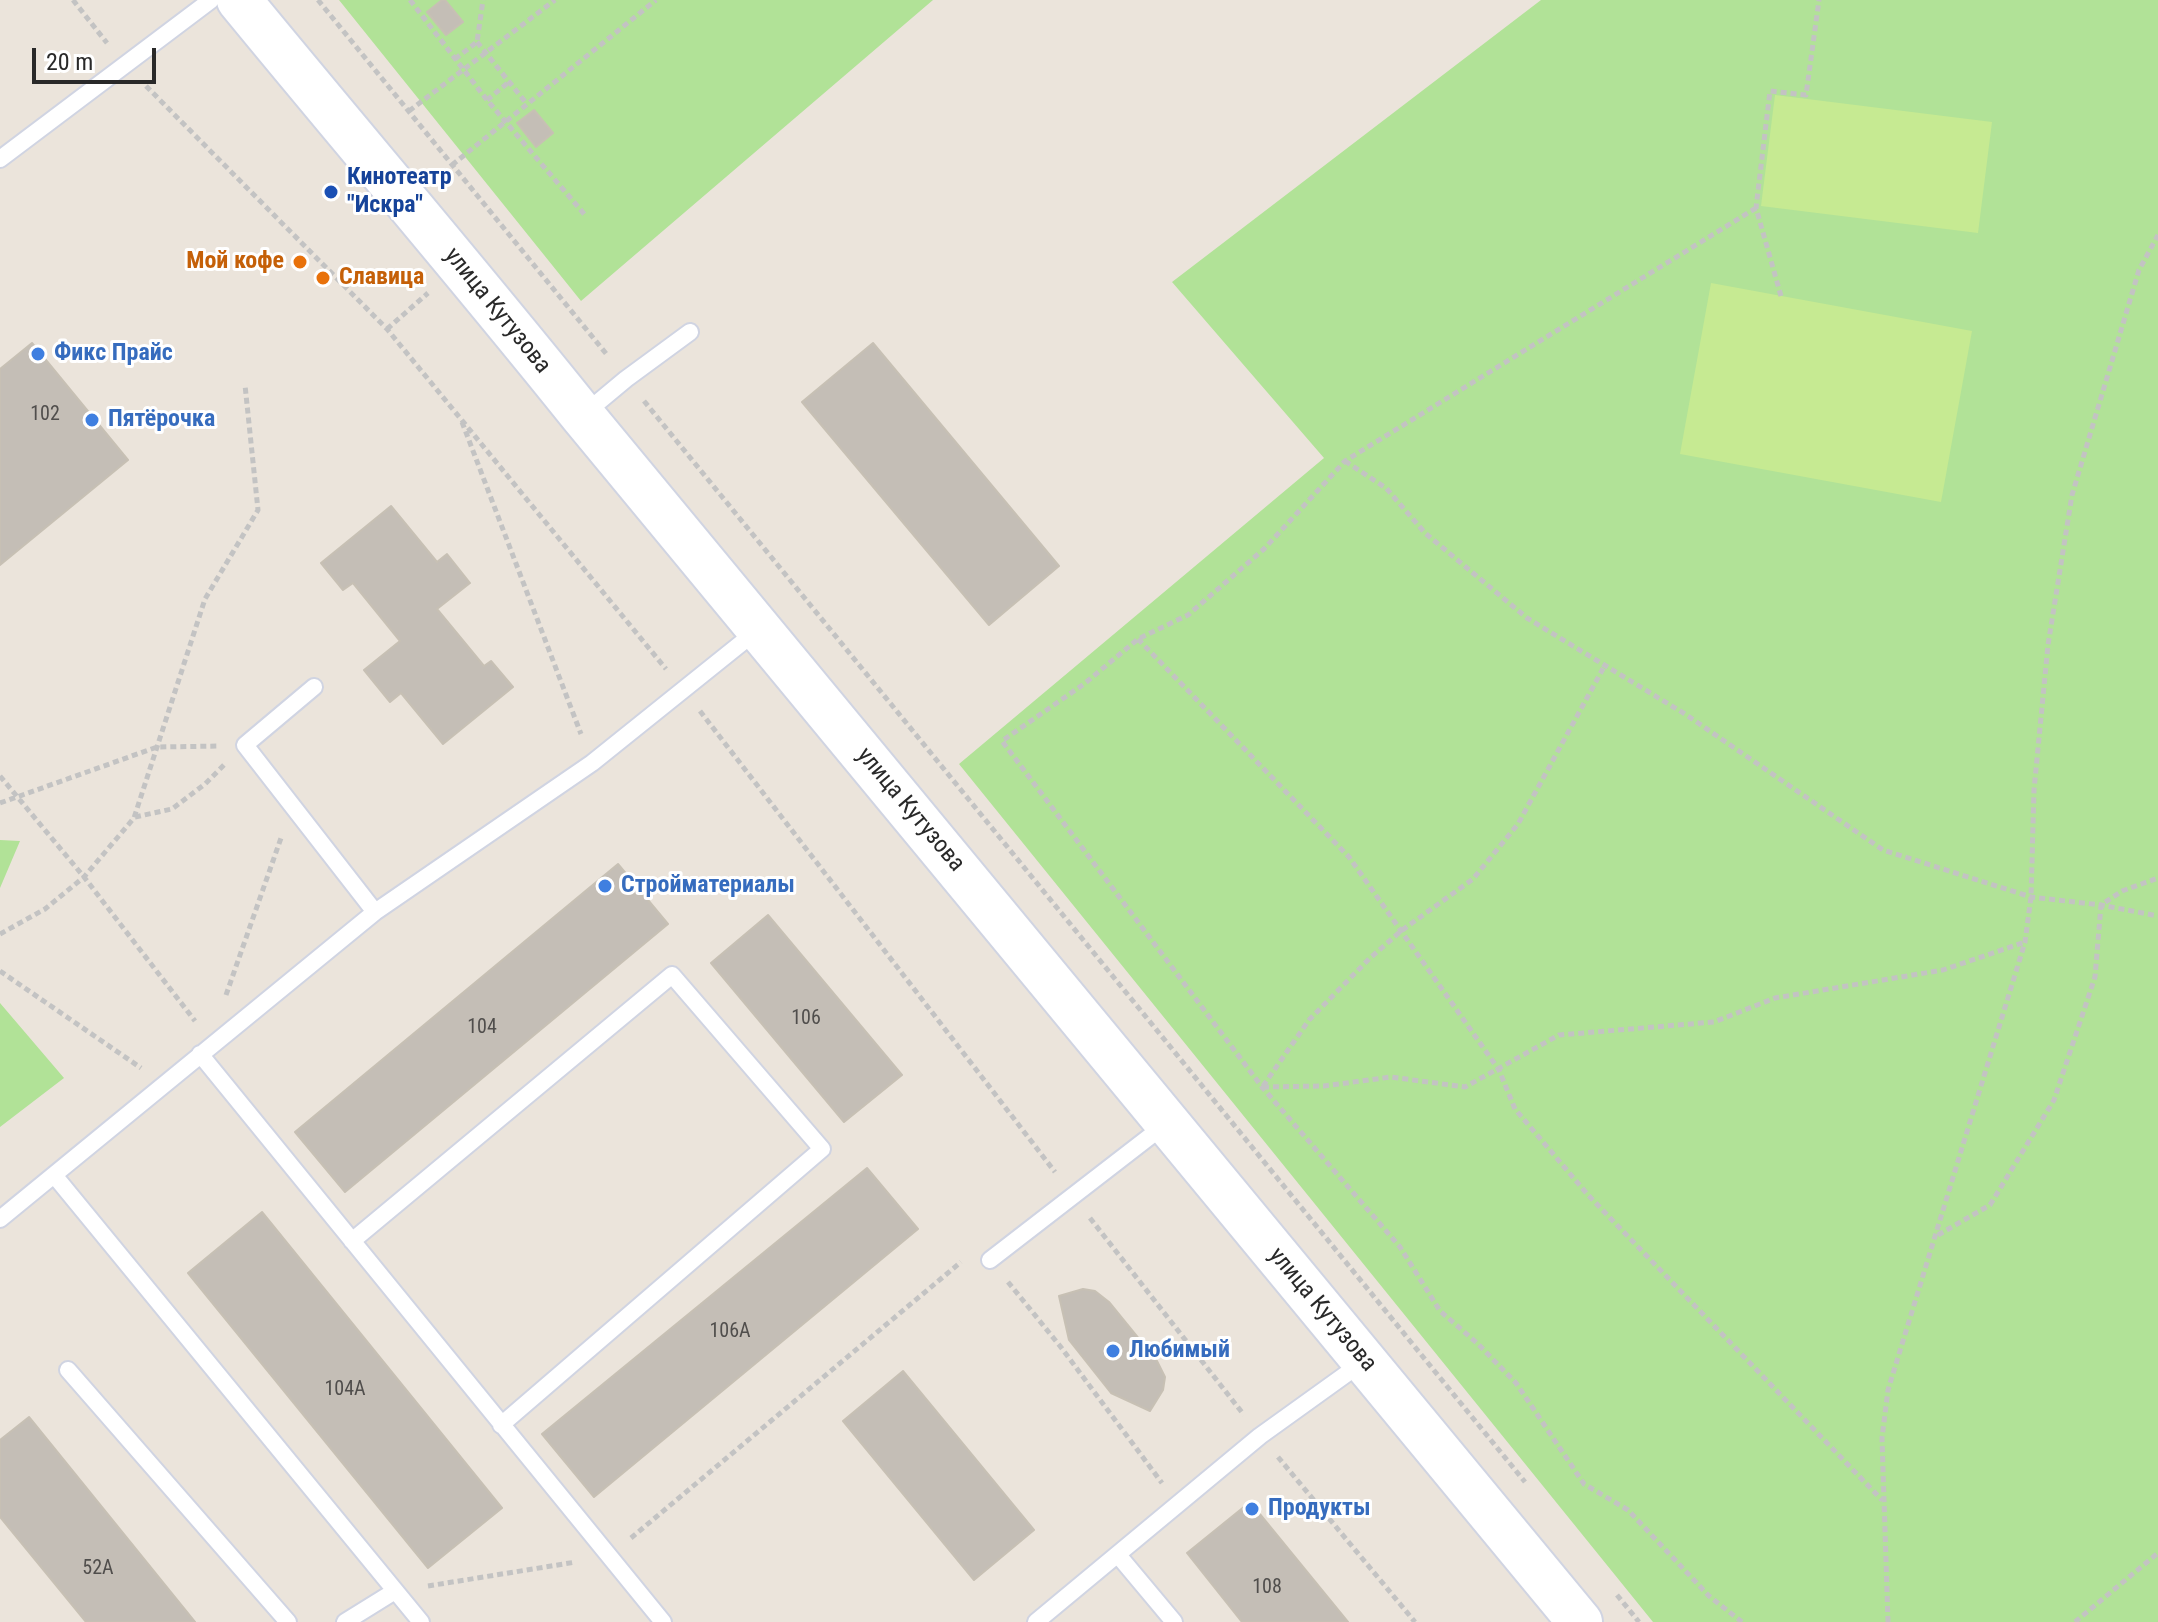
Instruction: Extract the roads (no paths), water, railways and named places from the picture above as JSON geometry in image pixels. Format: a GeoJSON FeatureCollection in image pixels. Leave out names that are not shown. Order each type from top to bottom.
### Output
{"type":"FeatureCollection","features":[{"type":"Feature","properties":{"kind":"main road","name":"улица Кутузова"},"geometry":{"type":"LineString","coordinates":[[239,0],[1580,1622]]}},
{"type":"Feature","properties":{"kind":"lane"},"geometry":{"type":"LineString","coordinates":[[0,159],[211,0]]}},
{"type":"Feature","properties":{"kind":"lane"},"geometry":{"type":"LineString","coordinates":[[582,415],[690,332]]}},
{"type":"Feature","properties":{"kind":"lane"},"geometry":{"type":"LineString","coordinates":[[0,1219],[375,912],[592,763],[760,629]]}},
{"type":"Feature","properties":{"kind":"lane"},"geometry":{"type":"LineString","coordinates":[[314,687],[245,745],[375,912]]}},
{"type":"Feature","properties":{"kind":"lane"},"geometry":{"type":"LineString","coordinates":[[352,1241],[672,975],[822,1149],[501,1425]]}},
{"type":"Feature","properties":{"kind":"lane"},"geometry":{"type":"LineString","coordinates":[[206,1049],[352,1241],[663,1622]]}},
{"type":"Feature","properties":{"kind":"lane"},"geometry":{"type":"LineString","coordinates":[[990,1260],[1168,1123]]}},
{"type":"Feature","properties":{"kind":"lane"},"geometry":{"type":"LineString","coordinates":[[54,1175],[421,1622]]}},
{"type":"Feature","properties":{"kind":"lane"},"geometry":{"type":"LineString","coordinates":[[1036,1622],[1260,1436],[1364,1361]]}},
{"type":"Feature","properties":{"kind":"lane"},"geometry":{"type":"LineString","coordinates":[[68,1370],[288,1622]]}},
{"type":"Feature","properties":{"kind":"lane"},"geometry":{"type":"LineString","coordinates":[[1118,1555],[1174,1622]]}},
{"type":"Feature","properties":{"kind":"lane"},"geometry":{"type":"LineString","coordinates":[[345,1622],[395,1591]]}},
{"type":"Feature","properties":{"kind":"place","name":"Кинотеатр \"Искра\""},"geometry":{"type":"Point","coordinates":[331,192]}},
{"type":"Feature","properties":{"kind":"place","name":"Мой кофе"},"geometry":{"type":"Point","coordinates":[300,262]}},
{"type":"Feature","properties":{"kind":"place","name":"Славица"},"geometry":{"type":"Point","coordinates":[323,278]}},
{"type":"Feature","properties":{"kind":"place","name":"Фикс Прайс"},"geometry":{"type":"Point","coordinates":[38,354]}},
{"type":"Feature","properties":{"kind":"place","name":"Пятёрочка"},"geometry":{"type":"Point","coordinates":[92,420]}},
{"type":"Feature","properties":{"kind":"place","name":"Стройматериалы"},"geometry":{"type":"Point","coordinates":[605,886]}},
{"type":"Feature","properties":{"kind":"place","name":"Любимый"},"geometry":{"type":"Point","coordinates":[1113,1351]}},
{"type":"Feature","properties":{"kind":"place","name":"Продукты"},"geometry":{"type":"Point","coordinates":[1252,1509]}}]}
